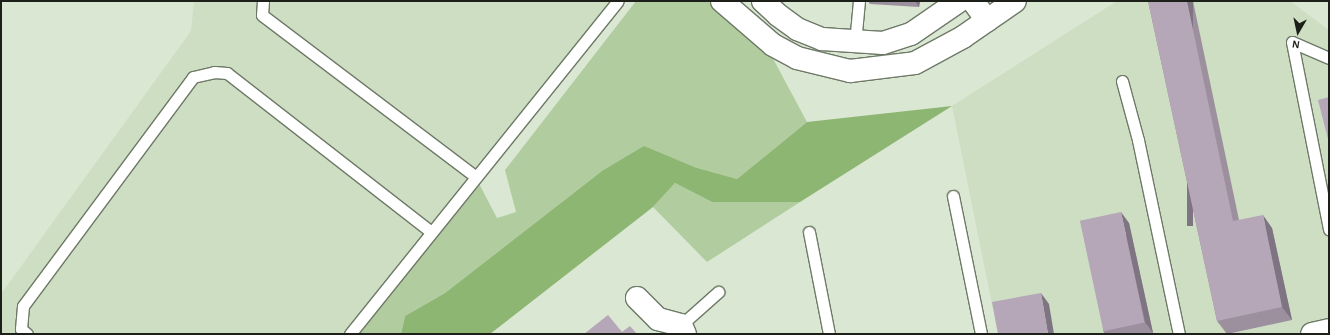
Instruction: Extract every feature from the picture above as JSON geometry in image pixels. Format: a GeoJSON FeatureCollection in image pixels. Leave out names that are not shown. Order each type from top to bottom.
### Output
{"type":"FeatureCollection","features":[{"type":"Feature","properties":{"kind":"street"},"geometry":{"type":"LineString","coordinates":[[722,1],[773,45],[797,58],[850,71],[915,62],[963,37],[1015,1]]}},
{"type":"Feature","properties":{"kind":"street"},"geometry":{"type":"LineString","coordinates":[[763,1],[778,15],[797,29],[822,39],[855,43],[884,43],[911,34],[959,1]]}},
{"type":"Feature","properties":{"kind":"street"},"geometry":{"type":"LineString","coordinates":[[973,1],[987,20]]}},
{"type":"Feature","properties":{"kind":"street"},"geometry":{"type":"LineString","coordinates":[[637,298],[658,319],[683,330]]}},
{"type":"Feature","properties":{"kind":"street"},"geometry":{"type":"LineString","coordinates":[[1312,334],[1329,330]]}},
{"type":"Feature","properties":{"kind":"lane"},"geometry":{"type":"LineString","coordinates":[[263,1],[262,15],[475,176]]}},
{"type":"Feature","properties":{"kind":"lane"},"geometry":{"type":"LineString","coordinates":[[350,334],[475,176],[618,1]]}},
{"type":"Feature","properties":{"kind":"lane"},"geometry":{"type":"LineString","coordinates":[[855,43],[859,1]]}},
{"type":"Feature","properties":{"kind":"lane"},"geometry":{"type":"LineString","coordinates":[[1329,58],[1292,42],[1329,229]]}},
{"type":"Feature","properties":{"kind":"lane"},"geometry":{"type":"LineString","coordinates":[[27,334],[20,329],[22,306],[193,77],[214,72],[227,73],[431,232]]}},
{"type":"Feature","properties":{"kind":"lane"},"geometry":{"type":"LineString","coordinates":[[1122,81],[1138,140],[1179,334]]}},
{"type":"Feature","properties":{"kind":"lane"},"geometry":{"type":"LineString","coordinates":[[953,196],[981,334]]}},
{"type":"Feature","properties":{"kind":"lane"},"geometry":{"type":"LineString","coordinates":[[809,232],[829,334]]}},
{"type":"Feature","properties":{"kind":"lane"},"geometry":{"type":"LineString","coordinates":[[683,330],[718,292]]}},
{"type":"Feature","properties":{"kind":"shaded area"},"geometry":{"type":"Polygon","coordinates":[[[194,1],[618,1],[350,334],[1,334],[1,294],[191,31],[194,1]]]}},
{"type":"Feature","properties":{"kind":"shaded area"},"geometry":{"type":"Polygon","coordinates":[[[1117,1],[1290,1],[1329,30],[1329,330],[1312,334],[998,334],[952,106],[1117,1]]]}},
{"type":"Feature","properties":{"kind":"green space"},"geometry":{"type":"Polygon","coordinates":[[[636,1],[710,1],[770,53],[807,122],[737,179],[694,167],[602,171],[445,293],[405,316],[401,334],[350,334],[475,176],[497,218],[516,212],[505,170],[636,1]]]}},
{"type":"Feature","properties":{"kind":"green space"},"geometry":{"type":"Polygon","coordinates":[[[952,106],[800,202],[712,202],[675,183],[653,207],[490,334],[401,334],[405,316],[445,293],[602,171],[644,146],[694,167],[737,179],[807,122],[952,106]]]}},
{"type":"Feature","properties":{"kind":"green space"},"geometry":{"type":"Polygon","coordinates":[[[675,183],[712,202],[800,202],[707,262],[653,207],[675,183]]]}},
{"type":"Feature","properties":{"kind":"building"},"geometry":{"type":"Polygon","coordinates":[[[1148,1],[1187,1],[1233,221],[1263,215],[1282,307],[1217,321],[1148,1]]]}},
{"type":"Feature","properties":{"kind":"building"},"geometry":{"type":"Polygon","coordinates":[[[1329,97],[1329,143],[1318,100],[1329,97]]]}},
{"type":"Feature","properties":{"kind":"building"},"geometry":{"type":"Polygon","coordinates":[[[1121,212],[1144,323],[1103,331],[1080,221],[1121,212]]]}},
{"type":"Feature","properties":{"kind":"building"},"geometry":{"type":"Polygon","coordinates":[[[1041,293],[1048,334],[998,334],[992,302],[1041,293]]]}},
{"type":"Feature","properties":{"kind":"building"},"geometry":{"type":"Polygon","coordinates":[[[608,315],[622,332],[630,326],[637,334],[584,334],[608,315]]]}}]}
